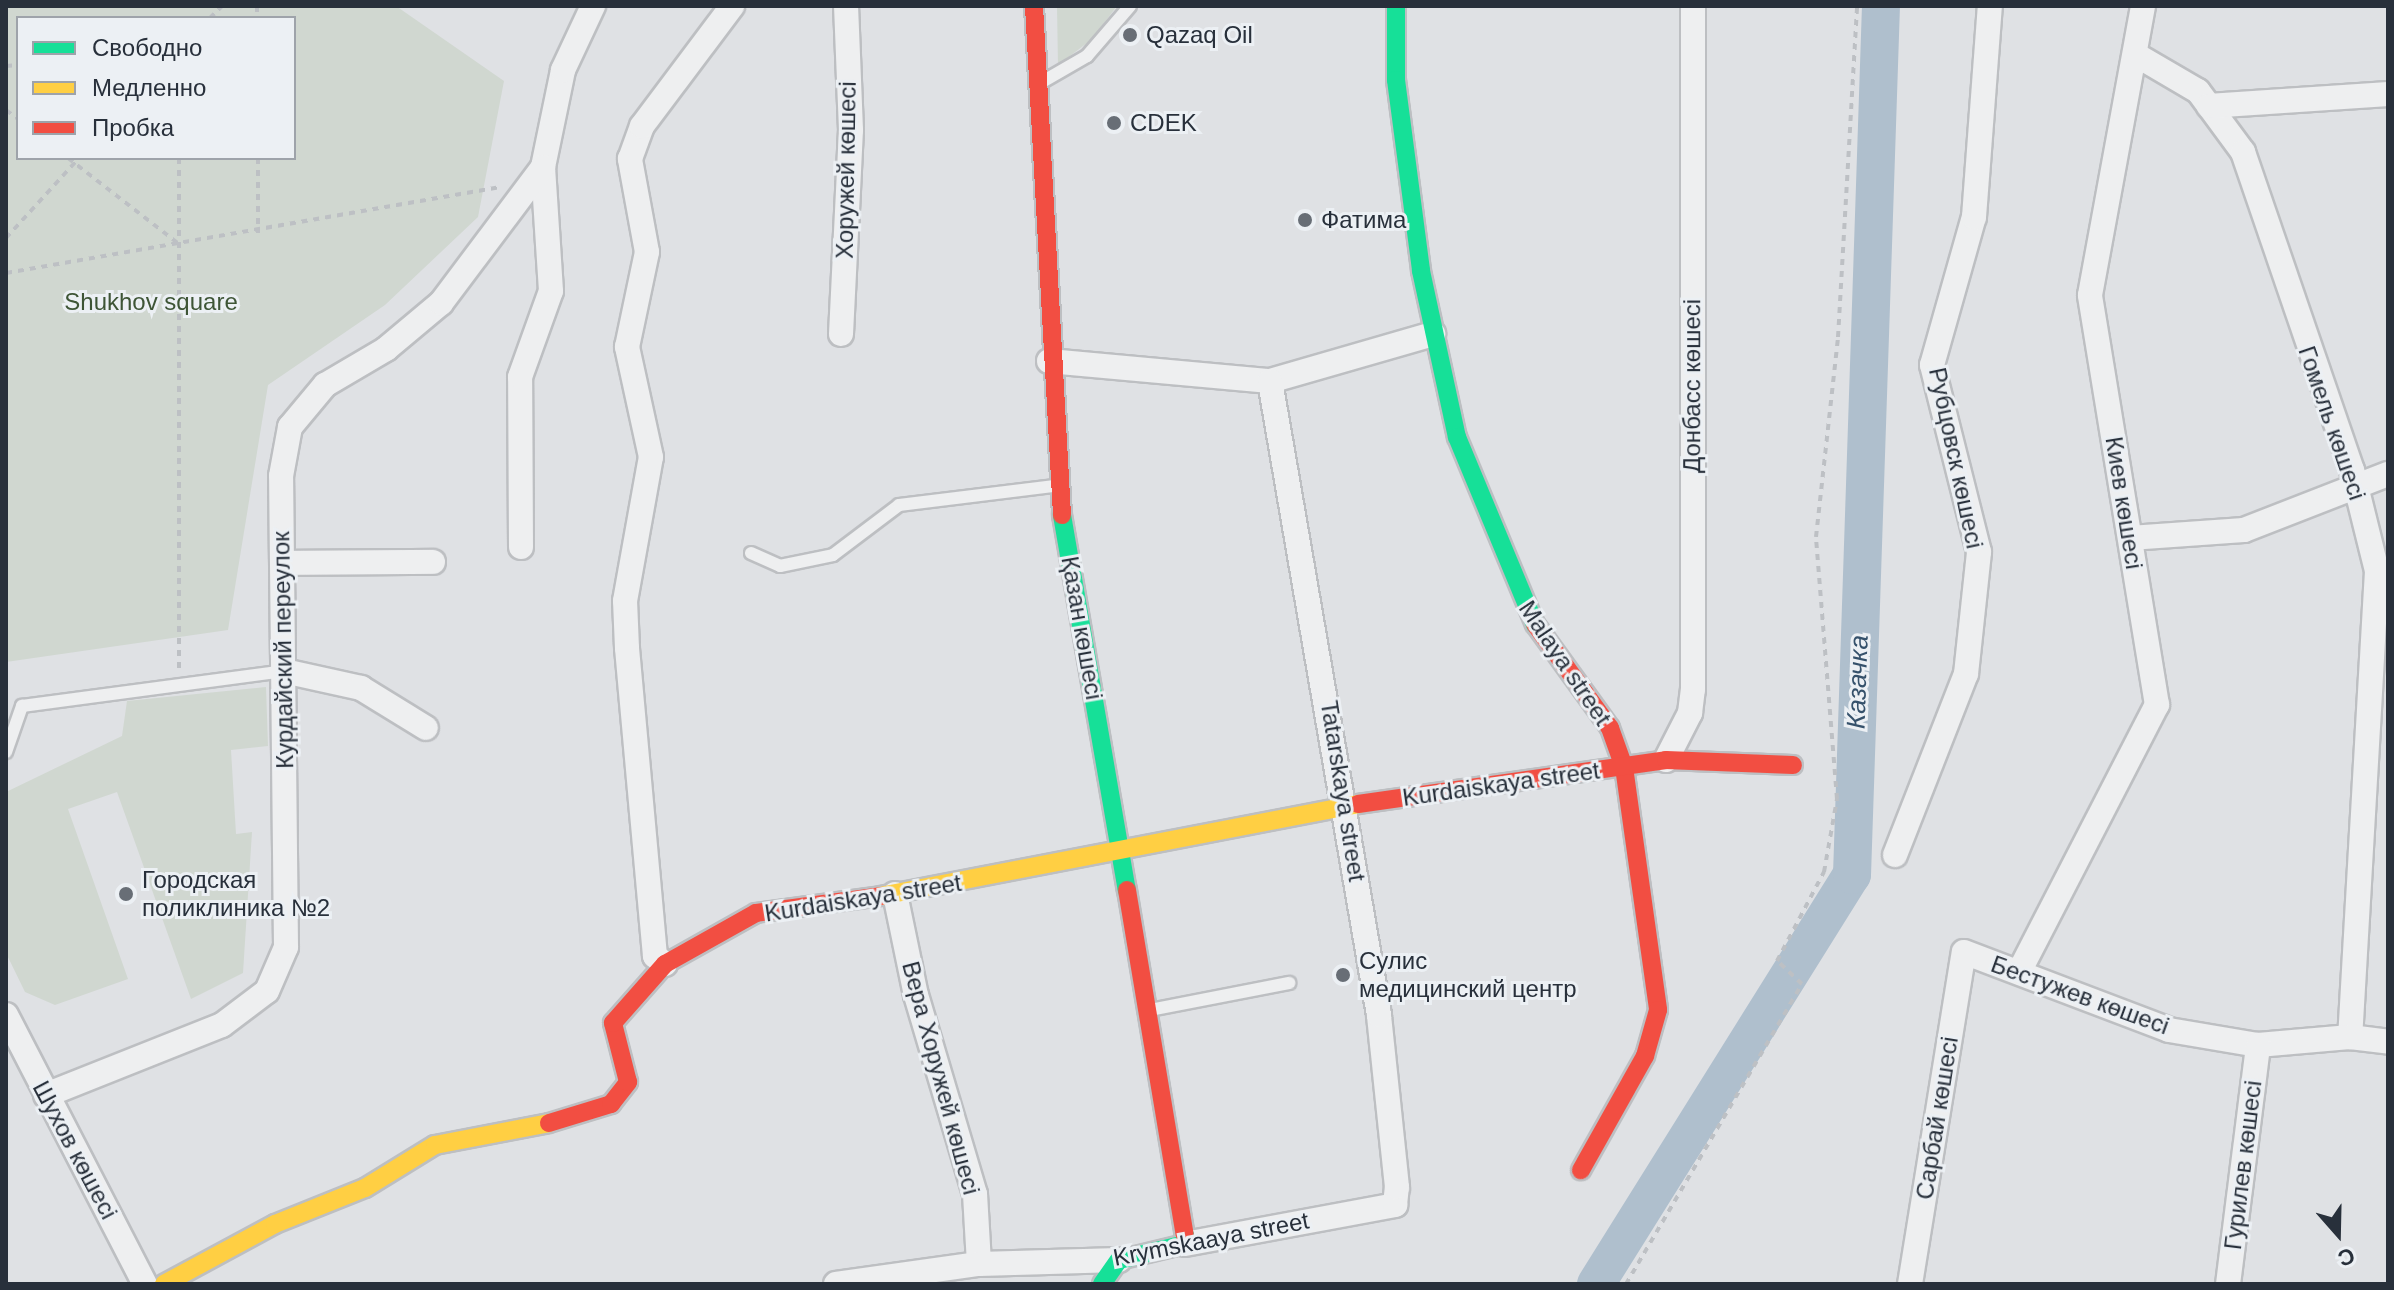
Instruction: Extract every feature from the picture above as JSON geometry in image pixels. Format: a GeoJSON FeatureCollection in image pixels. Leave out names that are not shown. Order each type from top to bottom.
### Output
{"type":"FeatureCollection","features":[{"type":"Feature","properties":{"kind":"street"},"geometry":{"type":"LineString","coordinates":[[521,547],[520,377],[551,291],[543,167],[563,70],[593,6]]}},
{"type":"Feature","properties":{"kind":"street"},"geometry":{"type":"LineString","coordinates":[[665,964],[655,956],[627,648],[625,601],[651,457],[627,347],[647,252],[630,159],[650,114],[732,6]]}},
{"type":"Feature","properties":{"kind":"street","name":"Хоружей көшесі"},"geometry":{"type":"LineString","coordinates":[[841,334],[851,130],[846,6]]}},
{"type":"Feature","properties":{"kind":"street","name":"Қазан көшесі"},"geometry":{"type":"LineString","coordinates":[[1034,6],[1057,486],[1150,1010],[1185,1244]]}},
{"type":"Feature","properties":{"kind":"street","name":"Malaya street"},"geometry":{"type":"LineString","coordinates":[[1396,6],[1402,133],[1433,334],[1483,516],[1526,612],[1610,728],[1624,767],[1658,1010],[1645,1056],[1581,1170]]}},
{"type":"Feature","properties":{"kind":"street","name":"Донбасс көшесі"},"geometry":{"type":"LineString","coordinates":[[1666,760],[1690,713],[1693,689],[1693,6]]}},
{"type":"Feature","properties":{"kind":"street","name":"Рубцовск көшесі"},"geometry":{"type":"LineString","coordinates":[[1895,855],[1966,674],[1979,552],[1932,365],[1974,217],[1990,6]]}},
{"type":"Feature","properties":{"kind":"street","name":"Киев көшесі"},"geometry":{"type":"LineString","coordinates":[[2019,972],[2157,705],[2090,295],[2138,56],[2143,6]]}},
{"type":"Feature","properties":{"kind":"street","name":"Гомель көшесі"},"geometry":{"type":"LineString","coordinates":[[2138,56],[2198,91],[2243,152],[2357,488],[2377,571],[2378,722],[2350,1037]]}},
{"type":"Feature","properties":{"kind":"street"},"geometry":{"type":"LineString","coordinates":[[2209,106],[2388,94]]}},
{"type":"Feature","properties":{"kind":"street","name":"Курдайский переулок"},"geometry":{"type":"LineString","coordinates":[[46,1095],[222,1025],[267,991],[286,947],[281,476],[290,427],[325,385],[386,349],[441,303],[543,167]]}},
{"type":"Feature","properties":{"kind":"street"},"geometry":{"type":"LineString","coordinates":[[1049,361],[1270,381],[1433,334]]}},
{"type":"Feature","properties":{"kind":"street","name":"Tatarskaya street"},"geometry":{"type":"LineString","coordinates":[[1270,381],[1346,806],[1379,1015],[1395,1205]]}},
{"type":"Feature","properties":{"kind":"street"},"geometry":{"type":"LineString","coordinates":[[2130,538],[2244,530],[2388,474]]}},
{"type":"Feature","properties":{"kind":"street"},"geometry":{"type":"LineString","coordinates":[[283,563],[433,562]]}},
{"type":"Feature","properties":{"kind":"street"},"geometry":{"type":"LineString","coordinates":[[284,671],[361,688],[426,728]]}},
{"type":"Feature","properties":{"kind":"street","name":"Kurdaiskaya street"},"geometry":{"type":"LineString","coordinates":[[164,1284],[275,1224],[365,1188],[435,1145],[588,1116],[611,1104],[628,1082],[613,1023],[620,1007],[665,964],[756,913],[895,894],[1123,853],[1346,806],[1666,760],[1793,765]]}},
{"type":"Feature","properties":{"kind":"street","name":"Вера Хоружей көшесі"},"geometry":{"type":"LineString","coordinates":[[895,894],[916,995],[975,1194],[979,1264]]}},
{"type":"Feature","properties":{"kind":"street","name":"Бестужев көшесі"},"geometry":{"type":"LineString","coordinates":[[1964,952],[2169,1030],[2258,1045],[2350,1037],[2388,1042]]}},
{"type":"Feature","properties":{"kind":"street","name":"Сарбай көшесі"},"geometry":{"type":"LineString","coordinates":[[1910,1284],[1964,952]]}},
{"type":"Feature","properties":{"kind":"street","name":"Шухов көшесі"},"geometry":{"type":"LineString","coordinates":[[6,1015],[145,1284]]}},
{"type":"Feature","properties":{"kind":"street","name":"Гурилев көшесі"},"geometry":{"type":"LineString","coordinates":[[2228,1284],[2258,1045]]}},
{"type":"Feature","properties":{"kind":"street","name":"Krymskaaya street"},"geometry":{"type":"LineString","coordinates":[[836,1284],[979,1264],[1119,1260],[1185,1244],[1395,1205]]}},
{"type":"Feature","properties":{"kind":"street"},"geometry":{"type":"LineString","coordinates":[[1102,1284],[1119,1260]]}},
{"type":"Feature","properties":{"kind":"lane"},"geometry":{"type":"LineString","coordinates":[[1036,86],[1087,56],[1130,6]]}},
{"type":"Feature","properties":{"kind":"lane"},"geometry":{"type":"LineString","coordinates":[[751,553],[780,566],[833,555],[899,505],[1057,486]]}},
{"type":"Feature","properties":{"kind":"lane"},"geometry":{"type":"LineString","coordinates":[[6,752],[22,706],[284,671]]}},
{"type":"Feature","properties":{"kind":"lane"},"geometry":{"type":"LineString","coordinates":[[1150,1010],[1289,983]]}},
{"type":"Feature","properties":{"kind":"path"},"geometry":{"type":"LineString","coordinates":[[1626,1284],[1802,984],[1777,961],[1824,872],[1837,799],[1816,537],[1838,337],[1857,6]]}},
{"type":"Feature","properties":{"kind":"path"},"geometry":{"type":"LineString","coordinates":[[70,160],[180,245]]}},
{"type":"Feature","properties":{"kind":"path"},"geometry":{"type":"LineString","coordinates":[[6,238],[77,160]]}},
{"type":"Feature","properties":{"kind":"path"},"geometry":{"type":"LineString","coordinates":[[179,160],[179,685]]}},
{"type":"Feature","properties":{"kind":"path"},"geometry":{"type":"LineString","coordinates":[[258,160],[258,233]]}},
{"type":"Feature","properties":{"kind":"path"},"geometry":{"type":"LineString","coordinates":[[6,273],[483,195],[507,184]]}},
{"type":"Feature","properties":{"kind":"green space","name":"Shukhov square"},"geometry":{"type":"Polygon","coordinates":[[[6,6],[396,6],[504,81],[478,217],[385,305],[268,385],[228,630],[6,662],[6,6]]]}},
{"type":"Feature","properties":{"kind":"green space"},"geometry":{"type":"Polygon","coordinates":[[[1057,6],[1117,6],[1091,40],[1058,65],[1057,6]]]}},
{"type":"Feature","properties":{"kind":"green space"},"geometry":{"type":"Polygon","coordinates":[[[266,687],[268,746],[231,750],[236,834],[252,832],[243,973],[191,999],[117,792],[68,809],[128,979],[55,1005],[25,992],[6,953],[6,792],[122,736],[127,701],[266,687]]]}},
{"type":"Feature","properties":{"kind":"waterway","name":"Казачка"},"geometry":{"type":"LineString","coordinates":[[1596,1284],[1852,875],[1881,6]]}},
{"type":"Feature","properties":{"kind":"traffic: fast"},"geometry":{"type":"LineString","coordinates":[[1396,6],[1396,80],[1421,271],[1457,437],[1535,624]]}},
{"type":"Feature","properties":{"kind":"traffic: fast"},"geometry":{"type":"LineString","coordinates":[[1062,515],[1127,890]]}},
{"type":"Feature","properties":{"kind":"traffic: fast"},"geometry":{"type":"LineString","coordinates":[[1102,1284],[1119,1260],[1185,1244],[1185,1235]]}},
{"type":"Feature","properties":{"kind":"traffic: slow"},"geometry":{"type":"LineString","coordinates":[[881,896],[1358,804]]}},
{"type":"Feature","properties":{"kind":"traffic: slow"},"geometry":{"type":"LineString","coordinates":[[164,1284],[275,1224],[365,1188],[435,1145],[549,1123]]}},
{"type":"Feature","properties":{"kind":"traffic: jam"},"geometry":{"type":"LineString","coordinates":[[1034,6],[1062,515]]}},
{"type":"Feature","properties":{"kind":"traffic: jam"},"geometry":{"type":"LineString","coordinates":[[1535,624],[1610,728],[1624,767],[1658,1010],[1645,1056],[1581,1170]]}},
{"type":"Feature","properties":{"kind":"traffic: jam"},"geometry":{"type":"LineString","coordinates":[[1358,804],[1666,760],[1793,765]]}},
{"type":"Feature","properties":{"kind":"traffic: jam"},"geometry":{"type":"LineString","coordinates":[[1127,890],[1185,1235]]}},
{"type":"Feature","properties":{"kind":"traffic: jam"},"geometry":{"type":"LineString","coordinates":[[549,1123],[611,1104],[628,1082],[613,1023],[665,964],[756,913],[881,896]]}},
{"type":"Feature","properties":{"kind":"place","name":"Qazaq Oil"},"geometry":{"type":"Point","coordinates":[1130,35]}},
{"type":"Feature","properties":{"kind":"place","name":"CDEK"},"geometry":{"type":"Point","coordinates":[1114,123]}},
{"type":"Feature","properties":{"kind":"place","name":"Фатима"},"geometry":{"type":"Point","coordinates":[1305,220]}},
{"type":"Feature","properties":{"kind":"place","name":"Городская поликлиника №2"},"geometry":{"type":"Point","coordinates":[126,894]}},
{"type":"Feature","properties":{"kind":"place","name":"Сулис медицинский центр"},"geometry":{"type":"Point","coordinates":[1343,975]}}]}
